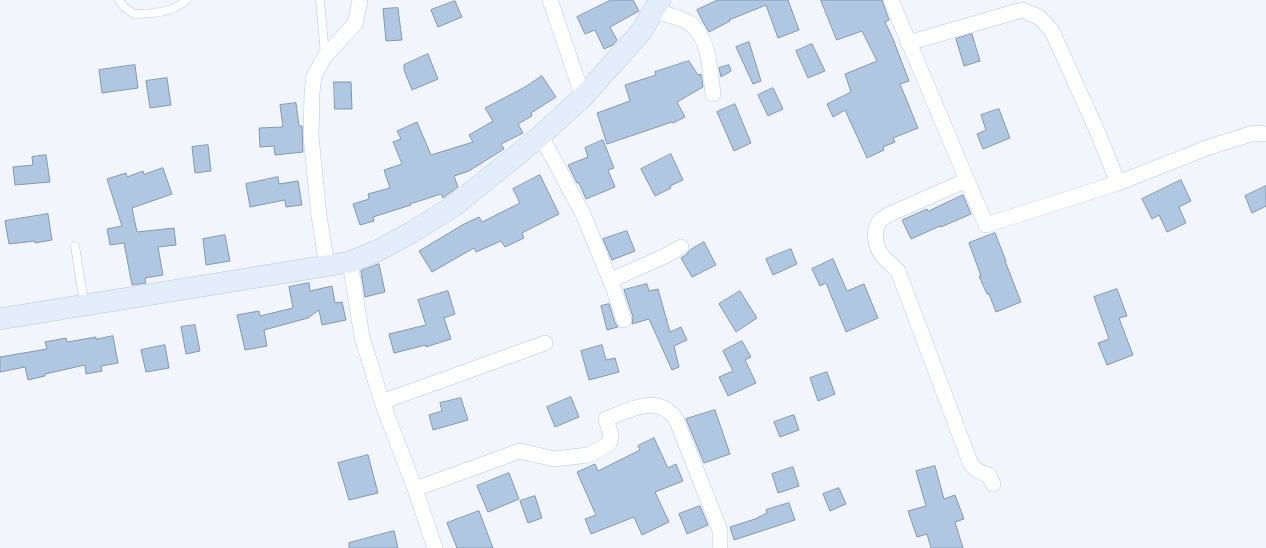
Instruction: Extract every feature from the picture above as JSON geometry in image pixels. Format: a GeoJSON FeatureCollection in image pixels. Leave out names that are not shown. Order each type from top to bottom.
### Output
{"type":"FeatureCollection","features":[{"type":"Feature","properties":{"kind":"street"},"geometry":{"type":"LineString","coordinates":[[327,266],[319,216],[312,136],[314,76],[325,56],[355,24],[360,0]]}},
{"type":"Feature","properties":{"kind":"street"},"geometry":{"type":"LineString","coordinates":[[550,0],[583,97]]}},
{"type":"Feature","properties":{"kind":"street"},"geometry":{"type":"LineString","coordinates":[[891,0],[986,225],[1118,183],[1209,147],[1254,133],[1266,134]]}},
{"type":"Feature","properties":{"kind":"street"},"geometry":{"type":"LineString","coordinates":[[0,319],[350,262],[381,249],[454,206],[540,136],[583,97],[641,32],[657,6],[672,16],[690,23],[702,38],[709,60],[713,94]]}},
{"type":"Feature","properties":{"kind":"street"},"geometry":{"type":"LineString","coordinates":[[908,42],[1022,10],[1039,17],[1052,31],[1098,133],[1118,183]]}},
{"type":"Feature","properties":{"kind":"street"},"geometry":{"type":"LineString","coordinates":[[540,136],[583,214],[624,320]]}},
{"type":"Feature","properties":{"kind":"street"},"geometry":{"type":"LineString","coordinates":[[967,180],[882,219],[876,226],[877,247],[882,256],[893,264],[898,271],[970,462],[978,472],[989,475],[993,484]]}},
{"type":"Feature","properties":{"kind":"street"},"geometry":{"type":"LineString","coordinates":[[610,280],[681,247]]}},
{"type":"Feature","properties":{"kind":"street"},"geometry":{"type":"LineString","coordinates":[[350,262],[362,337],[382,402],[435,548]]}},
{"type":"Feature","properties":{"kind":"street"},"geometry":{"type":"LineString","coordinates":[[382,402],[546,342]]}},
{"type":"Feature","properties":{"kind":"street"},"geometry":{"type":"LineString","coordinates":[[415,489],[520,451],[554,459],[588,455],[608,444],[612,435],[606,419],[651,404],[670,411],[676,419],[720,530],[720,548]]}},
{"type":"Feature","properties":{"kind":"lane"},"geometry":{"type":"LineString","coordinates":[[119,0],[134,14],[171,10],[186,0]]}},
{"type":"Feature","properties":{"kind":"lane"},"geometry":{"type":"LineString","coordinates":[[320,0],[325,56]]}},
{"type":"Feature","properties":{"kind":"lane"},"geometry":{"type":"LineString","coordinates":[[75,246],[84,305]]}},
{"type":"Feature","properties":{"kind":"building"},"geometry":{"type":"Polygon","coordinates":[[[611,0],[633,0],[639,11],[610,27],[617,40],[613,45],[604,49],[595,30],[585,34],[577,17],[611,0]]]}},
{"type":"Feature","properties":{"kind":"building"},"geometry":{"type":"Polygon","coordinates":[[[718,0],[788,0],[799,30],[778,38],[766,5],[729,20],[709,32],[697,10],[718,0]]]}},
{"type":"Feature","properties":{"kind":"building"},"geometry":{"type":"Polygon","coordinates":[[[821,0],[882,0],[889,20],[885,22],[909,81],[900,84],[918,128],[893,138],[895,142],[883,147],[884,150],[867,158],[845,110],[833,117],[827,104],[851,92],[845,74],[877,61],[862,31],[837,40],[821,0]]]}},
{"type":"Feature","properties":{"kind":"building"},"geometry":{"type":"Polygon","coordinates":[[[455,1],[462,17],[438,27],[431,10],[455,1]]]}},
{"type":"Feature","properties":{"kind":"building"},"geometry":{"type":"Polygon","coordinates":[[[398,8],[402,40],[386,41],[383,9],[398,8]]]}},
{"type":"Feature","properties":{"kind":"building"},"geometry":{"type":"Polygon","coordinates":[[[972,34],[980,61],[964,66],[956,39],[972,34]]]}},
{"type":"Feature","properties":{"kind":"building"},"geometry":{"type":"Polygon","coordinates":[[[749,42],[761,81],[753,84],[736,47],[749,42]]]}},
{"type":"Feature","properties":{"kind":"building"},"geometry":{"type":"Polygon","coordinates":[[[812,44],[825,71],[808,78],[796,51],[812,44]]]}},
{"type":"Feature","properties":{"kind":"building"},"geometry":{"type":"Polygon","coordinates":[[[428,54],[438,79],[412,90],[404,70],[404,65],[428,54]]]}},
{"type":"Feature","properties":{"kind":"building"},"geometry":{"type":"Polygon","coordinates":[[[689,61],[698,75],[701,74],[703,87],[677,102],[685,117],[673,123],[607,144],[597,113],[630,101],[625,85],[656,75],[655,72],[689,61]]]}},
{"type":"Feature","properties":{"kind":"building"},"geometry":{"type":"Polygon","coordinates":[[[135,65],[138,88],[102,93],[99,70],[135,65]]]}},
{"type":"Feature","properties":{"kind":"building"},"geometry":{"type":"Polygon","coordinates":[[[729,65],[731,71],[721,77],[719,68],[729,65]]]}},
{"type":"Feature","properties":{"kind":"building"},"geometry":{"type":"Polygon","coordinates":[[[542,76],[556,97],[531,113],[532,116],[518,124],[523,133],[501,144],[504,149],[469,171],[454,176],[458,187],[443,198],[441,194],[410,204],[373,217],[374,221],[360,225],[353,204],[369,199],[368,194],[390,188],[384,170],[402,164],[393,142],[401,139],[397,131],[417,122],[431,155],[473,142],[469,135],[493,121],[485,108],[542,76]]]}},
{"type":"Feature","properties":{"kind":"building"},"geometry":{"type":"Polygon","coordinates":[[[167,78],[171,105],[150,108],[146,81],[167,78]]]}},
{"type":"Feature","properties":{"kind":"building"},"geometry":{"type":"Polygon","coordinates":[[[334,82],[351,82],[352,109],[335,109],[334,82]]]}},
{"type":"Feature","properties":{"kind":"building"},"geometry":{"type":"Polygon","coordinates":[[[773,88],[783,109],[768,116],[758,95],[773,88]]]}},
{"type":"Feature","properties":{"kind":"building"},"geometry":{"type":"Polygon","coordinates":[[[296,103],[299,126],[302,126],[303,152],[275,155],[274,146],[260,147],[259,128],[283,127],[280,105],[296,103]]]}},
{"type":"Feature","properties":{"kind":"building"},"geometry":{"type":"Polygon","coordinates":[[[735,104],[751,143],[734,151],[717,112],[735,104]]]}},
{"type":"Feature","properties":{"kind":"building"},"geometry":{"type":"Polygon","coordinates":[[[999,109],[1010,138],[983,149],[977,134],[986,130],[981,115],[999,109]]]}},
{"type":"Feature","properties":{"kind":"building"},"geometry":{"type":"Polygon","coordinates":[[[603,140],[614,168],[608,170],[615,187],[586,199],[568,165],[588,157],[585,148],[603,140]]]}},
{"type":"Feature","properties":{"kind":"building"},"geometry":{"type":"Polygon","coordinates":[[[208,145],[211,171],[195,173],[192,147],[208,145]]]}},
{"type":"Feature","properties":{"kind":"building"},"geometry":{"type":"Polygon","coordinates":[[[671,154],[683,180],[655,196],[641,169],[671,154]]]}},
{"type":"Feature","properties":{"kind":"building"},"geometry":{"type":"Polygon","coordinates":[[[46,155],[50,182],[15,185],[13,167],[33,165],[32,157],[46,155]]]}},
{"type":"Feature","properties":{"kind":"building"},"geometry":{"type":"Polygon","coordinates":[[[163,168],[172,194],[132,208],[137,232],[174,228],[176,245],[158,247],[163,275],[145,278],[146,283],[132,285],[124,243],[110,245],[107,229],[122,226],[107,179],[126,173],[127,177],[143,171],[144,174],[163,168]]]}},
{"type":"Feature","properties":{"kind":"building"},"geometry":{"type":"Polygon","coordinates":[[[540,175],[559,214],[522,233],[524,238],[505,247],[501,241],[476,252],[474,248],[432,272],[419,251],[464,224],[479,217],[482,222],[520,203],[513,189],[540,175]]]}},
{"type":"Feature","properties":{"kind":"building"},"geometry":{"type":"Polygon","coordinates":[[[278,177],[279,184],[298,181],[302,205],[286,207],[285,200],[250,207],[246,184],[278,177]]]}},
{"type":"Feature","properties":{"kind":"building"},"geometry":{"type":"Polygon","coordinates":[[[1181,180],[1191,201],[1179,207],[1186,223],[1167,232],[1159,215],[1152,219],[1142,199],[1181,180]]]}},
{"type":"Feature","properties":{"kind":"building"},"geometry":{"type":"Polygon","coordinates":[[[1266,186],[1266,206],[1252,213],[1245,196],[1266,186]]]}},
{"type":"Feature","properties":{"kind":"building"},"geometry":{"type":"Polygon","coordinates":[[[963,195],[971,214],[911,239],[902,220],[927,209],[928,211],[963,195]]]}},
{"type":"Feature","properties":{"kind":"building"},"geometry":{"type":"Polygon","coordinates":[[[48,214],[52,240],[9,244],[5,221],[48,214]]]}},
{"type":"Feature","properties":{"kind":"building"},"geometry":{"type":"Polygon","coordinates":[[[627,231],[635,251],[612,260],[603,239],[627,231]]]}},
{"type":"Feature","properties":{"kind":"building"},"geometry":{"type":"Polygon","coordinates":[[[995,233],[1021,302],[996,312],[979,276],[981,276],[969,243],[995,233]]]}},
{"type":"Feature","properties":{"kind":"building"},"geometry":{"type":"Polygon","coordinates":[[[225,235],[230,261],[206,265],[203,239],[225,235]]]}},
{"type":"Feature","properties":{"kind":"building"},"geometry":{"type":"Polygon","coordinates":[[[704,242],[716,265],[692,277],[681,258],[704,242]]]}},
{"type":"Feature","properties":{"kind":"building"},"geometry":{"type":"Polygon","coordinates":[[[791,249],[797,264],[773,275],[766,259],[791,249]]]}},
{"type":"Feature","properties":{"kind":"building"},"geometry":{"type":"Polygon","coordinates":[[[833,259],[847,291],[864,284],[878,318],[846,332],[826,283],[820,286],[812,269],[833,259]]]}},
{"type":"Feature","properties":{"kind":"building"},"geometry":{"type":"Polygon","coordinates":[[[379,264],[385,292],[365,297],[361,271],[379,264]]]}},
{"type":"Feature","properties":{"kind":"building"},"geometry":{"type":"Polygon","coordinates":[[[309,283],[310,291],[332,286],[335,303],[342,302],[346,320],[322,325],[319,310],[308,318],[264,330],[267,346],[245,350],[237,315],[259,311],[260,316],[293,308],[289,287],[309,283]]]}},
{"type":"Feature","properties":{"kind":"building"},"geometry":{"type":"Polygon","coordinates":[[[647,284],[649,291],[658,289],[670,332],[681,327],[687,340],[674,346],[679,367],[672,370],[649,319],[632,324],[633,317],[624,290],[647,284]]]}},
{"type":"Feature","properties":{"kind":"building"},"geometry":{"type":"Polygon","coordinates":[[[1117,289],[1127,316],[1119,318],[1133,355],[1107,365],[1098,343],[1109,339],[1094,297],[1117,289]]]}},
{"type":"Feature","properties":{"kind":"building"},"geometry":{"type":"Polygon","coordinates":[[[448,291],[455,314],[444,318],[451,339],[426,347],[426,345],[394,353],[389,334],[426,325],[418,300],[448,291]]]}},
{"type":"Feature","properties":{"kind":"building"},"geometry":{"type":"Polygon","coordinates":[[[740,291],[757,318],[736,332],[719,304],[740,291]]]}},
{"type":"Feature","properties":{"kind":"building"},"geometry":{"type":"Polygon","coordinates":[[[609,304],[618,327],[607,330],[601,306],[609,304]]]}},
{"type":"Feature","properties":{"kind":"building"},"geometry":{"type":"Polygon","coordinates":[[[195,325],[200,351],[186,354],[181,327],[195,325]]]}},
{"type":"Feature","properties":{"kind":"building"},"geometry":{"type":"Polygon","coordinates":[[[113,336],[118,363],[101,366],[102,371],[86,374],[85,365],[28,380],[25,367],[0,372],[0,357],[47,349],[45,342],[66,338],[67,342],[113,336]]]}},
{"type":"Feature","properties":{"kind":"building"},"geometry":{"type":"Polygon","coordinates":[[[742,341],[751,357],[745,360],[756,383],[728,396],[719,377],[733,371],[723,351],[742,341]]]}},
{"type":"Feature","properties":{"kind":"building"},"geometry":{"type":"Polygon","coordinates":[[[165,345],[169,368],[146,372],[141,350],[165,345]]]}},
{"type":"Feature","properties":{"kind":"building"},"geometry":{"type":"Polygon","coordinates":[[[602,345],[606,360],[615,358],[619,372],[589,380],[581,351],[602,345]]]}},
{"type":"Feature","properties":{"kind":"building"},"geometry":{"type":"Polygon","coordinates":[[[827,372],[835,394],[818,401],[810,378],[827,372]]]}},
{"type":"Feature","properties":{"kind":"building"},"geometry":{"type":"Polygon","coordinates":[[[571,397],[579,417],[555,427],[547,407],[571,397]]]}},
{"type":"Feature","properties":{"kind":"building"},"geometry":{"type":"Polygon","coordinates":[[[461,398],[468,420],[433,430],[429,415],[442,411],[440,403],[461,398]]]}},
{"type":"Feature","properties":{"kind":"building"},"geometry":{"type":"Polygon","coordinates":[[[715,410],[730,454],[704,463],[686,419],[715,410]]]}},
{"type":"Feature","properties":{"kind":"building"},"geometry":{"type":"Polygon","coordinates":[[[794,415],[799,430],[780,437],[774,422],[794,415]]]}},
{"type":"Feature","properties":{"kind":"building"},"geometry":{"type":"Polygon","coordinates":[[[654,438],[668,468],[676,464],[683,481],[655,492],[669,522],[642,535],[634,517],[591,534],[585,519],[596,515],[577,472],[595,464],[598,471],[640,450],[638,446],[654,438]]]}},
{"type":"Feature","properties":{"kind":"building"},"geometry":{"type":"Polygon","coordinates":[[[368,455],[378,493],[349,500],[338,463],[368,455]]]}},
{"type":"Feature","properties":{"kind":"building"},"geometry":{"type":"Polygon","coordinates":[[[935,466],[944,499],[955,495],[964,519],[955,522],[963,548],[931,548],[927,534],[917,537],[908,511],[926,506],[916,471],[935,466]]]}},
{"type":"Feature","properties":{"kind":"building"},"geometry":{"type":"Polygon","coordinates":[[[793,467],[799,486],[778,493],[772,474],[793,467]]]}},
{"type":"Feature","properties":{"kind":"building"},"geometry":{"type":"Polygon","coordinates":[[[509,473],[519,499],[488,512],[477,486],[509,473]]]}},
{"type":"Feature","properties":{"kind":"building"},"geometry":{"type":"Polygon","coordinates":[[[839,488],[846,504],[830,511],[823,494],[839,488]]]}},
{"type":"Feature","properties":{"kind":"building"},"geometry":{"type":"Polygon","coordinates":[[[535,496],[542,518],[528,523],[520,501],[535,496]]]}},
{"type":"Feature","properties":{"kind":"building"},"geometry":{"type":"Polygon","coordinates":[[[789,503],[795,520],[734,540],[730,527],[755,519],[767,513],[766,510],[789,503]]]}},
{"type":"Feature","properties":{"kind":"building"},"geometry":{"type":"Polygon","coordinates":[[[700,506],[708,525],[687,534],[679,514],[700,506]]]}},
{"type":"Feature","properties":{"kind":"building"},"geometry":{"type":"Polygon","coordinates":[[[479,511],[493,548],[457,548],[447,523],[479,511]]]}},
{"type":"Feature","properties":{"kind":"building"},"geometry":{"type":"Polygon","coordinates":[[[394,531],[398,548],[349,548],[349,543],[394,531]]]}}]}
